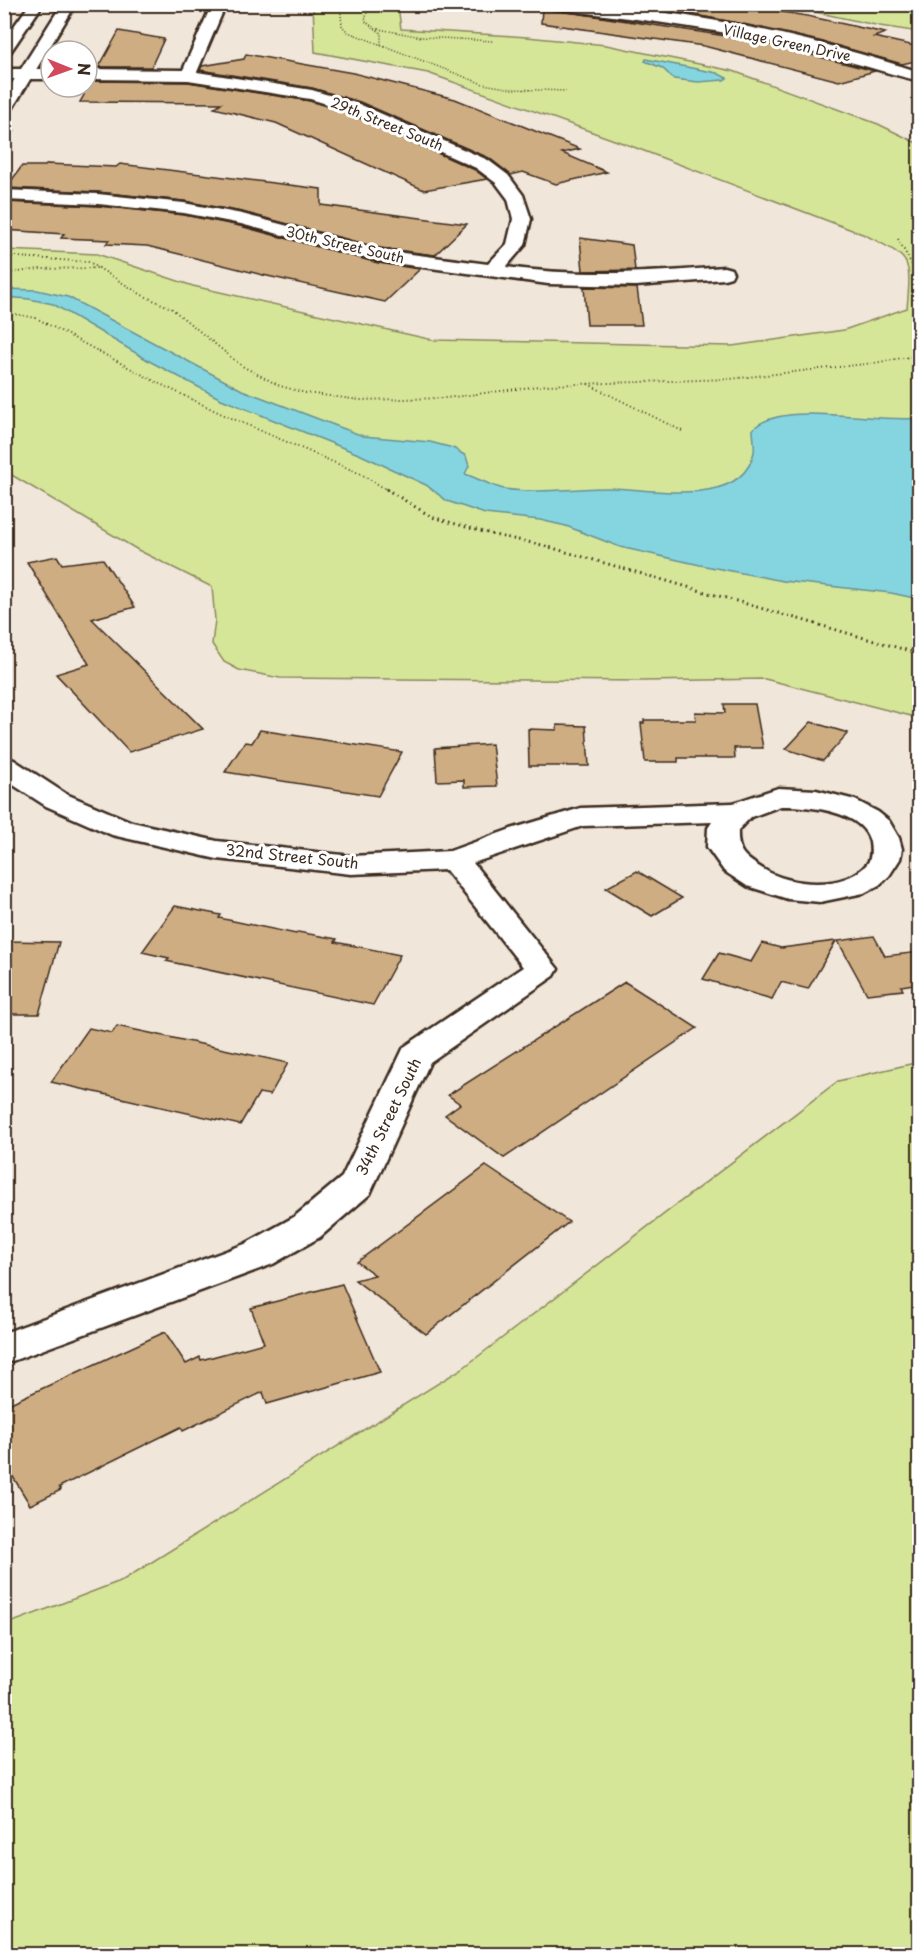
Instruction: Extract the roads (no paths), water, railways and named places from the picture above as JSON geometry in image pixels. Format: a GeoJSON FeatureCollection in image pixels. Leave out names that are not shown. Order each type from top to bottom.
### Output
{"type":"FeatureCollection","features":[{"type":"Feature","properties":{"kind":"street"},"geometry":{"type":"LineString","coordinates":[[4,51],[37,4]]}},
{"type":"Feature","properties":{"kind":"street"},"geometry":{"type":"LineString","coordinates":[[4,109],[69,4]]}},
{"type":"Feature","properties":{"kind":"street"},"geometry":{"type":"LineString","coordinates":[[188,75],[219,4]]}},
{"type":"Feature","properties":{"kind":"street","name":"Village Green Drive"},"geometry":{"type":"LineString","coordinates":[[546,4],[626,13],[712,27],[816,48],[920,76]]}},
{"type":"Feature","properties":{"kind":"street"},"geometry":{"type":"LineString","coordinates":[[4,74],[39,74]]}},
{"type":"Feature","properties":{"kind":"street","name":"29th Street South"},"geometry":{"type":"LineString","coordinates":[[99,74],[188,75],[312,95],[353,108],[482,164],[502,179],[517,199],[522,219],[516,245],[492,271]]}},
{"type":"Feature","properties":{"kind":"street","name":"30th Street South"},"geometry":{"type":"LineString","coordinates":[[4,195],[98,199],[184,208],[242,219],[379,255],[548,278],[636,280],[724,273]]}},
{"type":"Feature","properties":{"kind":"street","name":"32nd Street South"},"geometry":{"type":"LineString","coordinates":[[4,766],[56,800],[123,829],[217,850],[351,865],[454,860],[522,835],[581,818],[735,812],[754,803],[778,797],[805,797],[831,801],[855,810],[874,823],[885,838],[888,854],[882,869],[866,881],[844,890],[817,893],[780,888],[762,883],[741,871],[726,856],[721,841],[724,825],[735,812]]}},
{"type":"Feature","properties":{"kind":"street","name":"34th Street South"},"geometry":{"type":"LineString","coordinates":[[4,1349],[259,1254],[307,1227],[357,1185],[416,1055],[542,969],[454,860]]}},
{"type":"Feature","properties":{"kind":"water"},"geometry":{"type":"Polygon","coordinates":[[[646,59],[717,73],[727,78],[698,82],[674,79],[662,68],[645,61],[646,59]]]}},
{"type":"Feature","properties":{"kind":"water"},"geometry":{"type":"Polygon","coordinates":[[[4,289],[37,290],[68,297],[242,390],[363,436],[430,442],[453,448],[466,456],[469,466],[465,474],[504,489],[543,491],[610,488],[692,492],[713,489],[732,482],[746,470],[754,452],[753,429],[767,420],[785,415],[807,414],[919,418],[919,599],[891,593],[783,581],[700,565],[620,547],[566,526],[540,520],[485,514],[447,501],[426,485],[361,455],[221,399],[151,362],[53,304],[5,297],[4,289]]]}}]}
